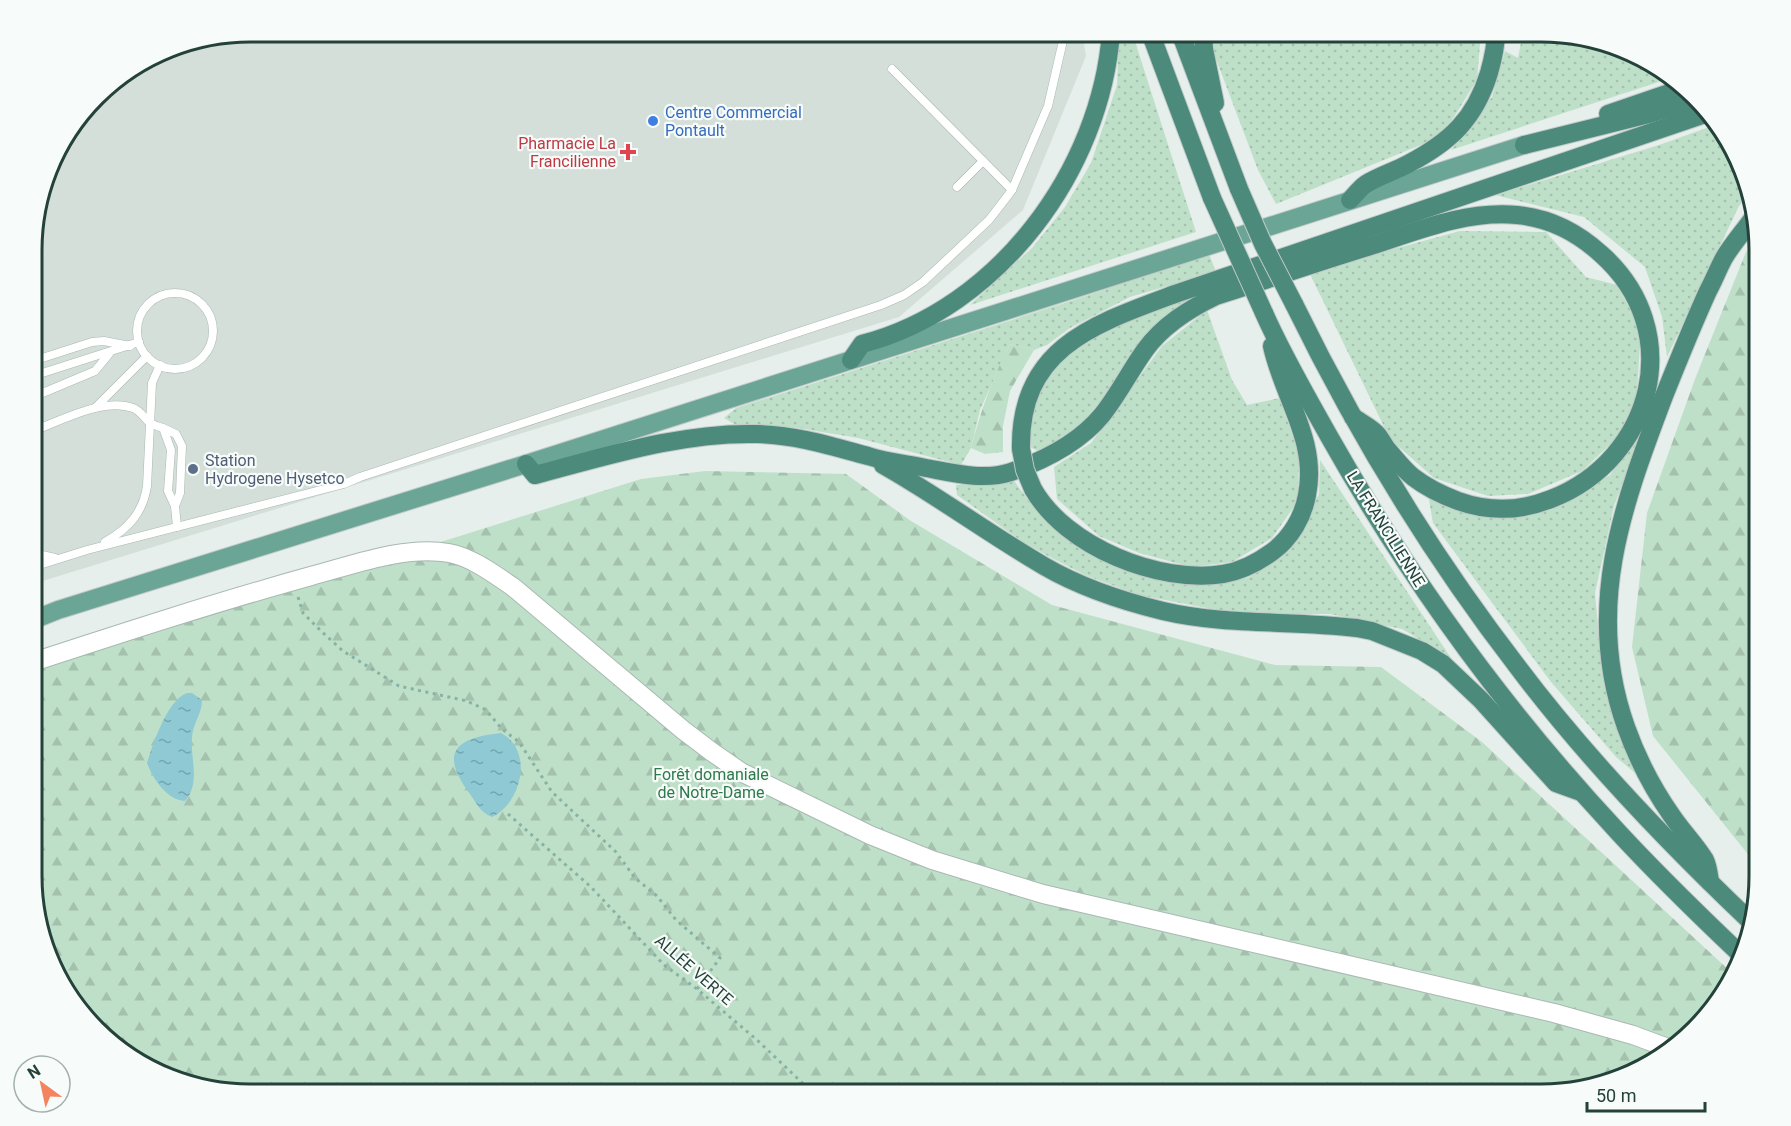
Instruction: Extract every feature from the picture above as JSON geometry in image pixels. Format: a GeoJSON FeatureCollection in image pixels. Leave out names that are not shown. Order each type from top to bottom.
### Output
{"type":"FeatureCollection","features":[{"type":"Feature","properties":{"kind":"highway"},"geometry":{"type":"LineString","coordinates":[[851,360],[862,344],[915,324],[954,302],[977,285],[998,266],[1035,223],[1058,192],[1088,130],[1100,92],[1110,42]]}},
{"type":"Feature","properties":{"kind":"highway","name":"LA FRANCILIENNE"},"geometry":{"type":"LineString","coordinates":[[1154,42],[1212,198],[1265,316],[1338,451],[1384,528],[1494,687],[1581,792],[1619,834],[1735,949]]}},
{"type":"Feature","properties":{"kind":"highway","name":"LA FRANCILIENNE"},"geometry":{"type":"LineString","coordinates":[[1184,42],[1239,189],[1263,244],[1331,380],[1410,514],[1458,586],[1518,668],[1580,744],[1643,815],[1745,916]]}},
{"type":"Feature","properties":{"kind":"highway"},"geometry":{"type":"LineString","coordinates":[[1204,42],[1212,78],[1221,141]]}},
{"type":"Feature","properties":{"kind":"highway"},"geometry":{"type":"LineString","coordinates":[[1350,200],[1365,185],[1417,159],[1449,139],[1469,118],[1479,101],[1486,81],[1495,42]]}},
{"type":"Feature","properties":{"kind":"highway"},"geometry":{"type":"LineString","coordinates":[[1524,145],[1674,91]]}},
{"type":"Feature","properties":{"kind":"highway"},"geometry":{"type":"LineString","coordinates":[[1524,145],[1687,102]]}},
{"type":"Feature","properties":{"kind":"highway"},"geometry":{"type":"LineString","coordinates":[[1265,316],[1276,362],[1303,433],[1309,466],[1309,485],[1305,506],[1290,535],[1272,552],[1253,565],[1224,574],[1181,575],[1121,559],[1080,537],[1055,518],[1033,489],[1025,470],[1021,449],[1023,410],[1038,375],[1057,352],[1082,333],[1128,311],[1175,294],[1699,116]]}},
{"type":"Feature","properties":{"kind":"highway"},"geometry":{"type":"LineString","coordinates":[[526,464],[535,475],[604,456],[664,443],[695,438],[757,434],[812,441],[868,456],[954,474],[977,476],[1008,473],[1042,460],[1067,446],[1101,416],[1146,349],[1164,329],[1196,305],[1216,296],[1327,260],[1462,219],[1489,215],[1537,218],[1573,231],[1620,272],[1642,313],[1649,339],[1650,365],[1648,390],[1637,421],[1623,446],[1600,471],[1569,492],[1538,504],[1503,509],[1488,508],[1465,503],[1433,490],[1411,475],[1386,447],[1377,433],[1353,417]]}},
{"type":"Feature","properties":{"kind":"highway"},"geometry":{"type":"LineString","coordinates":[[1710,884],[1706,861],[1653,787],[1626,727],[1616,694],[1607,623],[1613,555],[1624,508],[1673,373],[1697,316],[1724,258],[1747,226]]}},
{"type":"Feature","properties":{"kind":"highway"},"geometry":{"type":"LineString","coordinates":[[868,456],[1046,567],[1085,586],[1163,611],[1208,619],[1357,628],[1372,631],[1422,651],[1443,664],[1481,700],[1556,783],[1581,792]]}},
{"type":"Feature","properties":{"kind":"main road"},"geometry":{"type":"LineString","coordinates":[[42,616],[1524,145]]}},
{"type":"Feature","properties":{"kind":"main road"},"geometry":{"type":"LineString","coordinates":[[42,611],[58,610]]}},
{"type":"Feature","properties":{"kind":"street"},"geometry":{"type":"LineString","coordinates":[[42,659],[149,624],[376,558],[423,551],[450,553],[491,572],[513,587],[683,730],[741,772],[870,835],[932,860],[1043,894],[1554,1013],[1633,1035],[1661,1045]]}},
{"type":"Feature","properties":{"kind":"lane"},"geometry":{"type":"LineString","coordinates":[[42,563],[345,484],[488,434],[881,305],[904,295],[923,282],[989,220],[1012,190],[1048,106],[1063,42]]}},
{"type":"Feature","properties":{"kind":"lane"},"geometry":{"type":"LineString","coordinates":[[892,69],[1012,190]]}},
{"type":"Feature","properties":{"kind":"lane"},"geometry":{"type":"LineString","coordinates":[[957,187],[983,161]]}},
{"type":"Feature","properties":{"kind":"lane"},"geometry":{"type":"LineString","coordinates":[[180,293],[193,297],[210,315],[213,327],[211,342],[201,359],[187,366],[175,368],[160,365],[147,356],[139,342],[139,319],[155,299],[167,294],[180,293]]}},
{"type":"Feature","properties":{"kind":"lane"},"geometry":{"type":"LineString","coordinates":[[42,358],[92,342],[104,341],[131,346]]}},
{"type":"Feature","properties":{"kind":"lane"},"geometry":{"type":"LineString","coordinates":[[42,373],[139,342]]}},
{"type":"Feature","properties":{"kind":"lane"},"geometry":{"type":"LineString","coordinates":[[42,394],[96,371],[110,353]]}},
{"type":"Feature","properties":{"kind":"lane"},"geometry":{"type":"LineString","coordinates":[[96,407],[147,356]]}},
{"type":"Feature","properties":{"kind":"lane"},"geometry":{"type":"LineString","coordinates":[[87,550],[106,542],[131,524],[142,507],[147,486],[153,378],[160,365]]}},
{"type":"Feature","properties":{"kind":"lane"},"geometry":{"type":"LineString","coordinates":[[42,428],[96,407],[112,405],[132,407],[150,423],[176,434],[182,446],[180,493],[175,506]]}},
{"type":"Feature","properties":{"kind":"lane"},"geometry":{"type":"LineString","coordinates":[[163,428],[171,450],[168,491],[175,506],[177,527]]}},
{"type":"Feature","properties":{"kind":"lane"},"geometry":{"type":"LineString","coordinates":[[42,555],[56,558]]}},
{"type":"Feature","properties":{"kind":"path"},"geometry":{"type":"LineString","coordinates":[[294,581],[303,613],[343,651],[399,686],[467,701],[486,710],[502,729],[519,742],[552,792],[616,852],[635,878],[657,896],[676,920],[720,958],[697,989]]}},
{"type":"Feature","properties":{"kind":"path","name":"ALLÉE VERTE"},"geometry":{"type":"LineString","coordinates":[[508,814],[591,887],[664,965],[697,989],[757,1040],[803,1084]]}},
{"type":"Feature","properties":{"kind":"shaded area"},"geometry":{"type":"Polygon","coordinates":[[[250,42],[1084,42],[1086,56],[1023,210],[899,317],[42,581],[42,250],[46,210],[53,183],[77,135],[113,94],[146,70],[183,53],[210,46],[250,42]]]}},
{"type":"Feature","properties":{"kind":"green space"},"geometry":{"type":"Polygon","coordinates":[[[1119,42],[1135,42],[1196,232],[970,305],[1032,248],[1065,207],[1091,163],[1117,85],[1119,42]]]}},
{"type":"Feature","properties":{"kind":"green space"},"geometry":{"type":"Polygon","coordinates":[[[1214,42],[1480,42],[1477,80],[1447,128],[1428,142],[1276,204],[1258,170],[1213,51],[1214,42]]]}},
{"type":"Feature","properties":{"kind":"green space"},"geometry":{"type":"Polygon","coordinates":[[[1521,42],[1581,46],[1633,63],[1662,81],[1451,150],[1492,97],[1505,51],[1518,58],[1521,42]]]}},
{"type":"Feature","properties":{"kind":"green space"},"geometry":{"type":"Polygon","coordinates":[[[1708,127],[1728,158],[1743,202],[1667,357],[1662,317],[1645,267],[1584,217],[1495,195],[1659,145],[1708,127]]]}},
{"type":"Feature","properties":{"kind":"green space"},"geometry":{"type":"Polygon","coordinates":[[[1460,231],[1546,232],[1586,277],[1617,285],[1641,328],[1637,393],[1624,431],[1582,471],[1528,494],[1488,496],[1434,478],[1390,439],[1309,272],[1460,231]]]}},
{"type":"Feature","properties":{"kind":"green space"},"geometry":{"type":"Polygon","coordinates":[[[1749,248],[1749,856],[1653,736],[1632,647],[1647,513],[1695,379],[1749,248]]]}},
{"type":"Feature","properties":{"kind":"green space"},"geometry":{"type":"Polygon","coordinates":[[[1209,254],[1216,272],[1130,297],[1070,328],[1047,345],[1034,350],[1010,344],[980,410],[971,448],[961,465],[858,438],[798,428],[736,425],[724,418],[736,408],[1071,301],[1209,254]]]}},
{"type":"Feature","properties":{"kind":"green space"},"geometry":{"type":"Polygon","coordinates":[[[1210,290],[1165,315],[1135,350],[1103,398],[1084,421],[1062,441],[1040,452],[1030,447],[1032,413],[1040,384],[1081,339],[1210,290]]]}},
{"type":"Feature","properties":{"kind":"green space"},"geometry":{"type":"Polygon","coordinates":[[[1207,310],[1232,380],[1247,405],[1280,398],[1299,455],[1298,501],[1272,538],[1232,562],[1191,567],[1139,553],[1099,536],[1057,499],[1054,467],[1091,443],[1162,346],[1207,310]]]}},
{"type":"Feature","properties":{"kind":"green space"},"geometry":{"type":"Polygon","coordinates":[[[1010,344],[1034,350],[1010,391],[1003,426],[1003,452],[985,454],[971,448],[988,395],[1010,344]]]}},
{"type":"Feature","properties":{"kind":"green space"},"geometry":{"type":"Polygon","coordinates":[[[1638,433],[1639,438],[1614,506],[1595,593],[1601,657],[1621,735],[1641,778],[1616,757],[1551,682],[1433,523],[1428,494],[1505,518],[1567,501],[1610,475],[1638,433]]]}},
{"type":"Feature","properties":{"kind":"green space"},"geometry":{"type":"Polygon","coordinates":[[[1320,460],[1451,658],[1402,629],[1330,614],[1257,614],[1217,610],[1139,595],[1085,575],[1027,545],[957,495],[956,485],[1012,478],[1032,505],[1072,542],[1105,559],[1199,582],[1248,578],[1282,555],[1301,529],[1319,494],[1320,460]]]}},
{"type":"Feature","properties":{"kind":"green space","name":"Forêt domaniale de Notre-Dame"},"geometry":{"type":"Polygon","coordinates":[[[705,471],[846,474],[911,521],[1052,605],[1275,665],[1381,667],[1482,742],[1728,969],[1714,991],[1688,1023],[1645,1056],[1608,1073],[1554,1084],[250,1084],[196,1077],[171,1068],[135,1049],[113,1032],[94,1013],[70,980],[53,943],[46,916],[42,876],[42,667],[641,479],[705,471]]]}},
{"type":"Feature","properties":{"kind":"water"},"geometry":{"type":"Polygon","coordinates":[[[192,693],[202,700],[192,737],[193,786],[185,801],[172,797],[162,788],[147,763],[167,713],[180,697],[192,693]]]}},
{"type":"Feature","properties":{"kind":"water"},"geometry":{"type":"Polygon","coordinates":[[[501,733],[518,751],[521,763],[520,776],[511,800],[492,817],[484,813],[461,780],[455,768],[454,758],[456,750],[462,744],[485,735],[501,733]]]}},
{"type":"Feature","properties":{"kind":"place","name":"Centre Commercial Pontault"},"geometry":{"type":"Point","coordinates":[653,121]}},
{"type":"Feature","properties":{"kind":"place","name":"Pharmacie La Francilienne"},"geometry":{"type":"Point","coordinates":[628,152]}},
{"type":"Feature","properties":{"kind":"place","name":"Station Hydrogene Hysetco"},"geometry":{"type":"Point","coordinates":[193,469]}}]}
